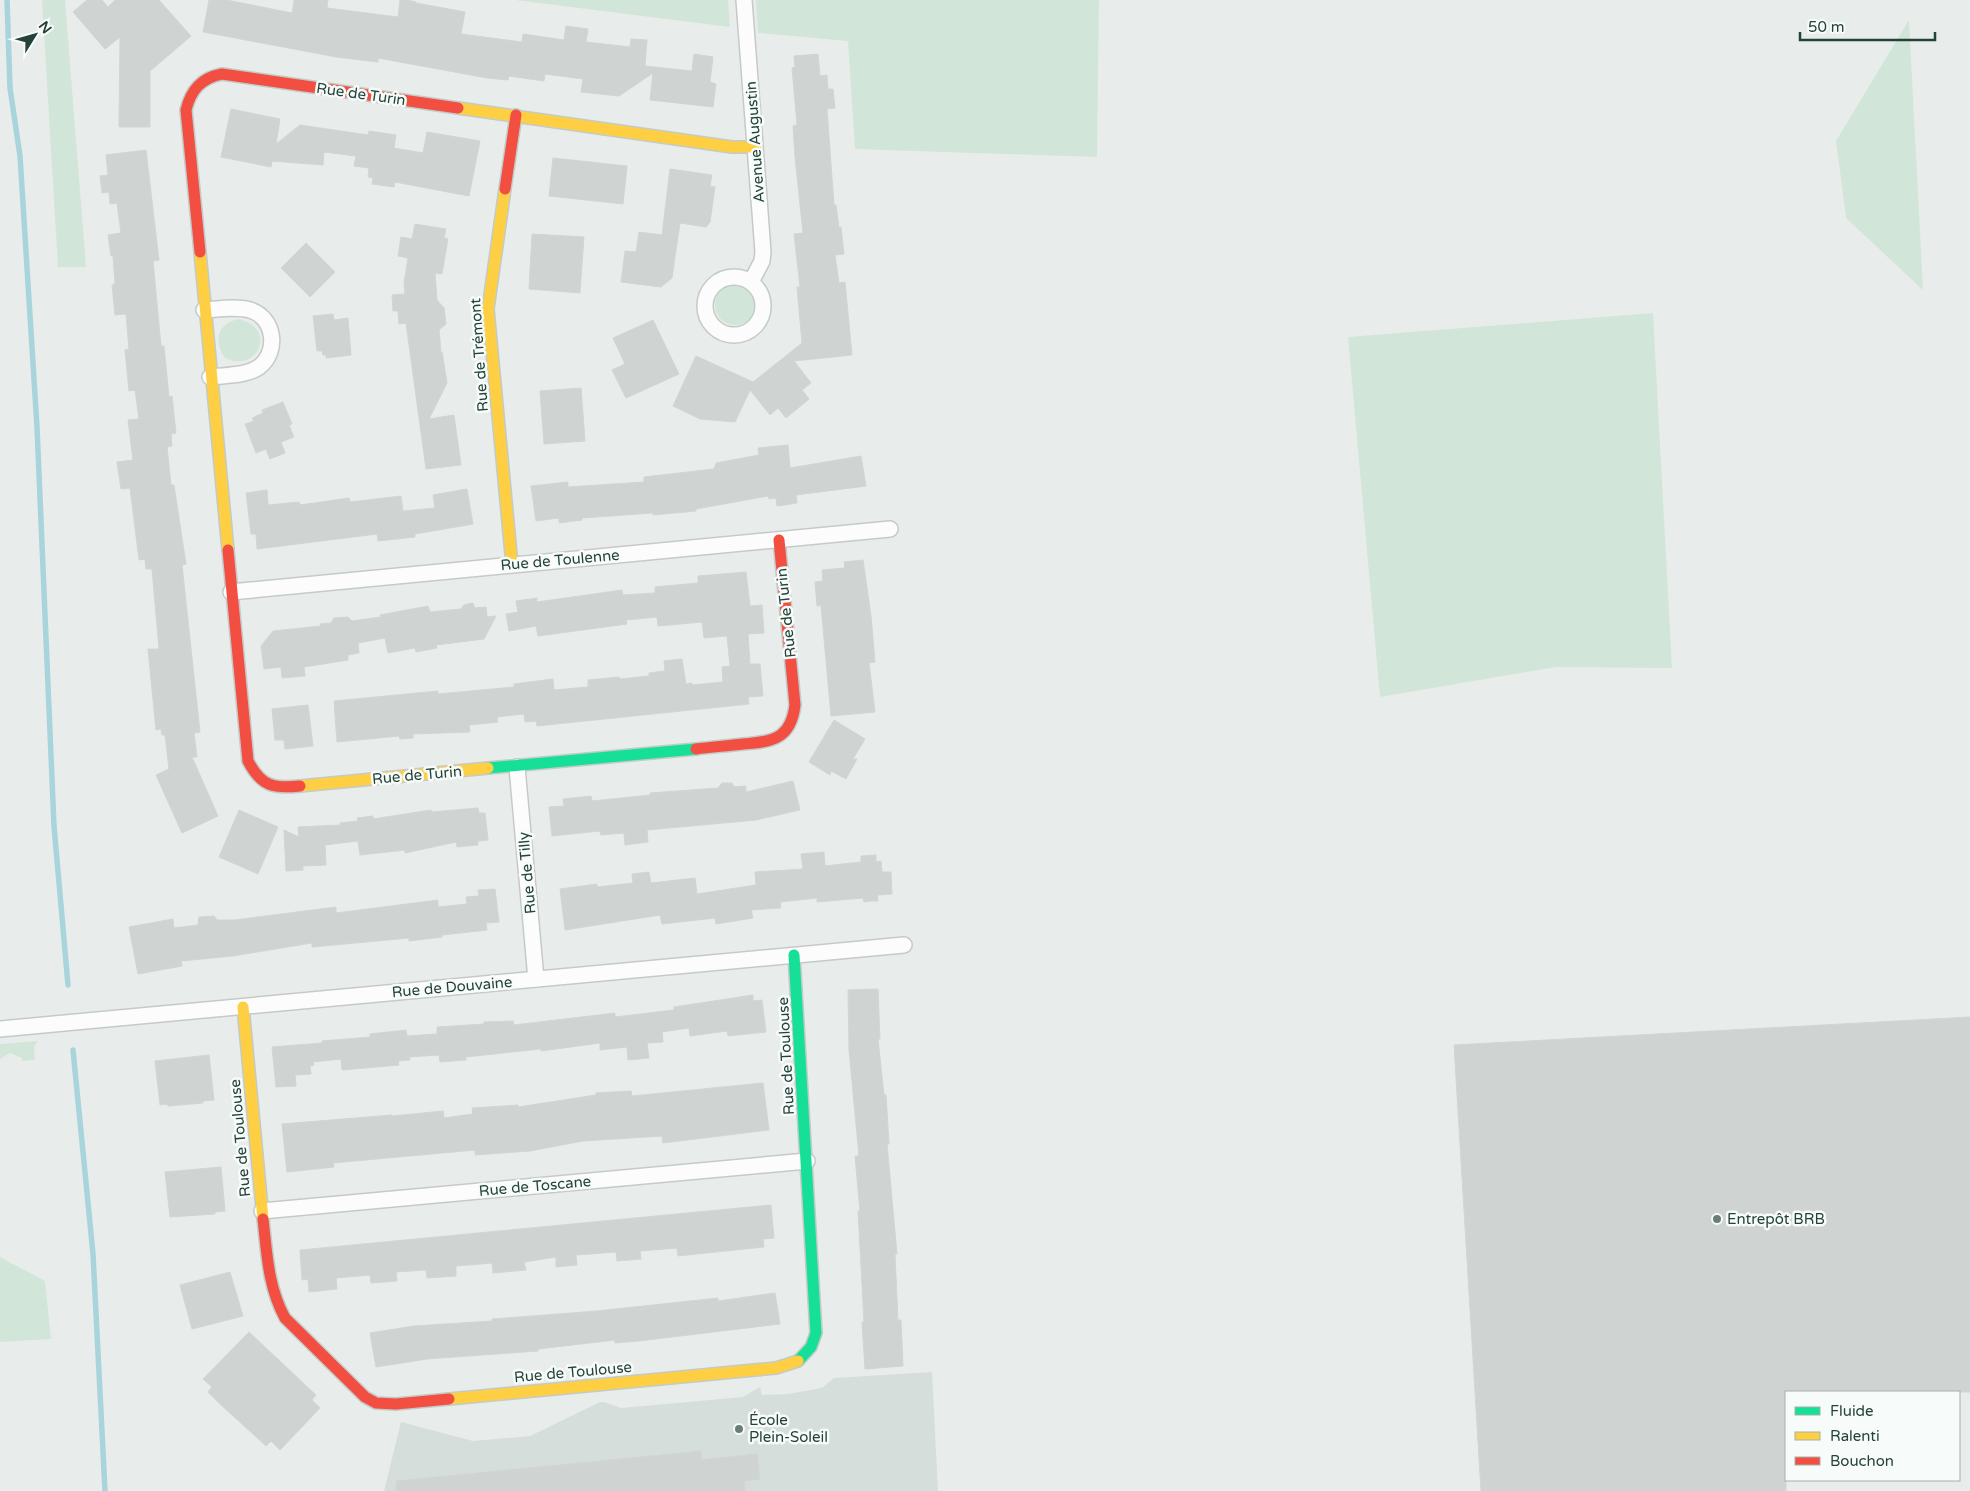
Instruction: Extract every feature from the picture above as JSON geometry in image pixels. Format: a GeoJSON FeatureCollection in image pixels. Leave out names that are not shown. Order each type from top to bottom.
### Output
{"type":"FeatureCollection","features":[{"type":"Feature","properties":{"kind":"street","name":"Avenue Augustin"},"geometry":{"type":"LineString","coordinates":[[744,0],[763,252],[762,261],[751,282]]}},
{"type":"Feature","properties":{"kind":"street","name":"Rue de Turin"},"geometry":{"type":"LineString","coordinates":[[756,147],[732,147],[222,74],[214,75],[198,83],[192,91],[186,110],[246,752],[252,769],[265,783],[281,788],[768,742],[783,735],[789,729],[793,721],[795,705],[778,540]]}},
{"type":"Feature","properties":{"kind":"street","name":"Rue de Trémont"},"geometry":{"type":"LineString","coordinates":[[512,565],[488,309],[516,115]]}},
{"type":"Feature","properties":{"kind":"street"},"geometry":{"type":"LineString","coordinates":[[204,310],[233,308],[251,310],[266,322],[271,331],[272,340],[268,358],[260,366],[246,373],[210,377]]}},
{"type":"Feature","properties":{"kind":"street","name":"Rue de Toulenne"},"geometry":{"type":"LineString","coordinates":[[231,592],[890,529]]}},
{"type":"Feature","properties":{"kind":"street","name":"Rue de Tilly"},"geometry":{"type":"LineString","coordinates":[[517,767],[536,979]]}},
{"type":"Feature","properties":{"kind":"street","name":"Rue de Douvaine"},"geometry":{"type":"LineString","coordinates":[[0,1029],[904,945]]}},
{"type":"Feature","properties":{"kind":"street","name":"Rue de Toulouse"},"geometry":{"type":"LineString","coordinates":[[243,1007],[269,1278],[279,1310],[291,1325],[365,1396],[376,1403],[396,1404],[776,1368],[798,1361],[812,1349],[816,1333],[794,955]]}},
{"type":"Feature","properties":{"kind":"street","name":"Rue de Toscane"},"geometry":{"type":"LineString","coordinates":[[262,1211],[807,1161]]}},
{"type":"Feature","properties":{"kind":"shaded area","name":"École Plein-Soleil"},"geometry":{"type":"Polygon","coordinates":[[[932,1372],[938,1491],[384,1491],[401,1422],[473,1441],[530,1436],[600,1402],[621,1408],[743,1397],[760,1387],[762,1395],[788,1394],[823,1387],[834,1378],[932,1372]]]}},
{"type":"Feature","properties":{"kind":"green space"},"geometry":{"type":"Polygon","coordinates":[[[42,0],[65,0],[86,267],[58,267],[42,0]]]}},
{"type":"Feature","properties":{"kind":"green space"},"geometry":{"type":"Polygon","coordinates":[[[515,0],[728,0],[730,27],[515,0]]]}},
{"type":"Feature","properties":{"kind":"green space"},"geometry":{"type":"Polygon","coordinates":[[[756,0],[1099,0],[1097,157],[855,149],[848,41],[758,33],[756,0]]]}},
{"type":"Feature","properties":{"kind":"green space"},"geometry":{"type":"Polygon","coordinates":[[[1909,20],[1923,290],[1846,218],[1836,141],[1909,20]]]}},
{"type":"Feature","properties":{"kind":"green space"},"geometry":{"type":"Polygon","coordinates":[[[739,285],[746,288],[752,294],[755,305],[754,313],[746,322],[739,325],[731,325],[724,322],[716,313],[715,301],[718,294],[727,286],[739,285]]]}},
{"type":"Feature","properties":{"kind":"green space"},"geometry":{"type":"Polygon","coordinates":[[[1653,313],[1672,668],[1556,667],[1380,697],[1348,337],[1653,313]]]}},
{"type":"Feature","properties":{"kind":"green space"},"geometry":{"type":"Polygon","coordinates":[[[238,319],[251,324],[258,331],[260,340],[259,348],[254,355],[246,360],[236,361],[225,358],[221,352],[218,340],[221,329],[231,321],[238,319]]]}},
{"type":"Feature","properties":{"kind":"green space"},"geometry":{"type":"Polygon","coordinates":[[[38,1041],[34,1046],[35,1060],[22,1061],[22,1058],[10,1053],[0,1059],[0,1044],[38,1041]]]}},
{"type":"Feature","properties":{"kind":"green space"},"geometry":{"type":"Polygon","coordinates":[[[0,1257],[45,1281],[51,1339],[0,1342],[0,1257]]]}},
{"type":"Feature","properties":{"kind":"building"},"geometry":{"type":"Polygon","coordinates":[[[87,0],[102,0],[108,7],[115,0],[159,0],[191,36],[150,71],[150,127],[119,127],[120,37],[105,49],[73,12],[87,0]]]}},
{"type":"Feature","properties":{"kind":"building"},"geometry":{"type":"Polygon","coordinates":[[[209,0],[227,0],[292,13],[294,0],[328,0],[327,8],[398,17],[400,0],[408,0],[465,12],[461,34],[522,42],[523,34],[564,40],[566,26],[588,29],[586,42],[630,47],[631,39],[647,40],[645,66],[692,71],[694,54],[713,57],[710,82],[716,84],[713,107],[650,100],[653,73],[619,96],[581,92],[583,79],[545,74],[544,81],[509,76],[508,80],[487,78],[378,58],[378,62],[336,57],[203,32],[209,0]]]}},
{"type":"Feature","properties":{"kind":"building"},"geometry":{"type":"Polygon","coordinates":[[[818,54],[820,76],[827,75],[828,89],[833,89],[835,108],[827,109],[834,205],[836,205],[839,228],[841,227],[844,254],[835,255],[839,283],[845,282],[852,355],[794,361],[811,383],[802,390],[809,399],[786,418],[778,408],[770,415],[750,390],[735,422],[700,419],[673,406],[696,356],[753,382],[802,343],[797,287],[800,287],[794,234],[803,233],[795,157],[793,126],[797,125],[792,68],[795,67],[794,56],[818,54]]]}},
{"type":"Feature","properties":{"kind":"building"},"geometry":{"type":"Polygon","coordinates":[[[231,109],[280,119],[276,144],[300,125],[368,135],[369,131],[396,135],[394,148],[423,153],[427,132],[480,141],[469,196],[395,182],[394,187],[372,184],[373,178],[368,177],[369,168],[354,166],[356,156],[324,152],[323,165],[272,161],[271,167],[221,157],[231,109]]]}},
{"type":"Feature","properties":{"kind":"building"},"geometry":{"type":"Polygon","coordinates":[[[146,150],[159,260],[153,261],[161,346],[164,346],[169,397],[172,396],[176,433],[171,434],[172,446],[167,447],[171,485],[174,485],[186,564],[182,565],[200,732],[194,733],[197,757],[192,757],[218,816],[182,833],[156,775],[169,769],[165,735],[162,735],[161,729],[156,730],[148,649],[159,649],[152,569],[146,569],[145,559],[139,560],[130,488],[121,489],[117,462],[133,460],[128,420],[139,419],[135,390],[129,391],[125,350],[129,349],[126,314],[115,315],[112,285],[115,284],[113,256],[111,256],[108,235],[121,233],[117,203],[110,204],[109,192],[102,193],[100,176],[108,175],[106,155],[146,150]]]}},
{"type":"Feature","properties":{"kind":"building"},"geometry":{"type":"Polygon","coordinates":[[[553,158],[627,166],[623,204],[549,196],[553,158]]]}},
{"type":"Feature","properties":{"kind":"building"},"geometry":{"type":"Polygon","coordinates":[[[670,169],[712,175],[710,186],[715,187],[710,222],[706,227],[680,223],[672,278],[661,287],[621,282],[625,251],[636,252],[639,232],[662,235],[670,169]]]}},
{"type":"Feature","properties":{"kind":"building"},"geometry":{"type":"Polygon","coordinates":[[[415,224],[446,229],[444,238],[448,239],[442,274],[435,273],[437,300],[444,308],[446,324],[439,330],[447,383],[429,419],[454,415],[461,465],[426,469],[406,323],[399,324],[398,311],[393,311],[392,295],[405,294],[404,283],[408,258],[398,256],[401,237],[412,239],[415,224]]]}},
{"type":"Feature","properties":{"kind":"building"},"geometry":{"type":"Polygon","coordinates":[[[532,234],[584,237],[580,293],[529,289],[532,234]]]}},
{"type":"Feature","properties":{"kind":"building"},"geometry":{"type":"Polygon","coordinates":[[[306,243],[335,272],[310,297],[281,268],[306,243]]]}},
{"type":"Feature","properties":{"kind":"building"},"geometry":{"type":"Polygon","coordinates":[[[333,314],[334,320],[348,318],[351,355],[326,358],[322,351],[317,351],[313,316],[333,314]]]}},
{"type":"Feature","properties":{"kind":"building"},"geometry":{"type":"Polygon","coordinates":[[[653,320],[679,374],[626,398],[612,370],[625,364],[613,338],[653,320]]]}},
{"type":"Feature","properties":{"kind":"building"},"geometry":{"type":"Polygon","coordinates":[[[581,388],[585,441],[544,444],[540,391],[581,388]]]}},
{"type":"Feature","properties":{"kind":"building"},"geometry":{"type":"Polygon","coordinates":[[[283,402],[292,424],[289,425],[294,437],[281,442],[285,453],[270,459],[266,449],[256,453],[245,424],[254,421],[252,418],[263,413],[262,410],[283,402]]]}},
{"type":"Feature","properties":{"kind":"building"},"geometry":{"type":"Polygon","coordinates":[[[788,445],[790,468],[861,456],[866,486],[796,495],[797,503],[777,506],[776,498],[769,499],[768,496],[696,509],[696,511],[582,518],[582,520],[559,523],[559,518],[536,521],[531,486],[568,482],[568,487],[644,482],[644,477],[714,469],[716,463],[759,455],[758,448],[788,445]]]}},
{"type":"Feature","properties":{"kind":"building"},"geometry":{"type":"Polygon","coordinates":[[[467,489],[473,524],[415,534],[415,537],[378,541],[377,534],[257,549],[256,534],[251,534],[246,493],[267,490],[268,505],[299,502],[300,505],[349,498],[350,502],[401,496],[403,511],[435,508],[433,495],[467,489]]]}},
{"type":"Feature","properties":{"kind":"building"},"geometry":{"type":"Polygon","coordinates":[[[863,560],[875,662],[869,663],[875,712],[831,716],[821,605],[817,606],[815,582],[823,581],[822,570],[845,568],[844,562],[863,560]]]}},
{"type":"Feature","properties":{"kind":"building"},"geometry":{"type":"Polygon","coordinates":[[[746,572],[750,606],[762,605],[764,633],[748,634],[750,664],[760,664],[763,696],[748,697],[749,704],[537,726],[536,721],[525,722],[524,714],[497,717],[498,722],[469,725],[470,732],[413,734],[413,738],[400,739],[399,736],[337,742],[334,701],[438,691],[438,694],[514,687],[514,684],[553,679],[554,690],[588,687],[588,680],[649,676],[649,673],[665,671],[664,661],[682,659],[686,684],[723,682],[722,667],[730,666],[727,636],[704,638],[702,622],[658,626],[657,617],[626,620],[627,624],[538,636],[536,626],[509,631],[506,614],[518,612],[516,601],[537,598],[537,602],[622,590],[623,595],[655,593],[655,587],[698,583],[698,576],[746,572]]]}},
{"type":"Feature","properties":{"kind":"building"},"geometry":{"type":"Polygon","coordinates":[[[473,603],[475,608],[486,607],[487,617],[496,616],[484,639],[436,645],[437,648],[416,652],[415,648],[388,653],[385,638],[358,643],[359,653],[348,655],[348,660],[304,667],[305,676],[282,678],[281,667],[264,669],[261,646],[273,631],[321,626],[320,624],[331,623],[334,618],[348,617],[352,621],[381,617],[380,615],[428,606],[430,612],[461,609],[464,605],[473,603]]]}},
{"type":"Feature","properties":{"kind":"building"},"geometry":{"type":"Polygon","coordinates":[[[308,705],[313,746],[285,749],[284,740],[275,740],[272,709],[308,705]]]}},
{"type":"Feature","properties":{"kind":"building"},"geometry":{"type":"Polygon","coordinates":[[[834,720],[865,739],[853,759],[857,759],[846,779],[831,771],[830,775],[809,762],[834,720]]]}},
{"type":"Feature","properties":{"kind":"building"},"geometry":{"type":"Polygon","coordinates":[[[793,781],[800,810],[756,820],[647,830],[648,842],[625,845],[624,833],[601,835],[600,831],[552,836],[549,807],[564,806],[563,799],[591,796],[592,801],[651,795],[650,793],[718,788],[722,783],[732,783],[734,787],[746,786],[746,792],[793,781]]]}},
{"type":"Feature","properties":{"kind":"building"},"geometry":{"type":"Polygon","coordinates":[[[478,808],[479,813],[485,813],[488,840],[478,841],[478,845],[457,847],[456,842],[405,853],[405,850],[360,855],[358,841],[325,845],[326,865],[303,866],[303,870],[286,871],[284,830],[299,837],[298,827],[341,825],[340,823],[358,821],[357,818],[373,816],[373,819],[431,810],[432,812],[478,808]]]}},
{"type":"Feature","properties":{"kind":"building"},"geometry":{"type":"Polygon","coordinates":[[[239,810],[278,827],[258,874],[219,857],[239,810]]]}},
{"type":"Feature","properties":{"kind":"building"},"geometry":{"type":"Polygon","coordinates":[[[824,852],[825,866],[861,862],[861,856],[876,855],[876,862],[881,861],[882,872],[891,872],[892,894],[877,895],[878,901],[864,902],[863,898],[817,902],[817,898],[780,902],[781,908],[751,910],[753,918],[716,924],[715,918],[662,924],[660,915],[565,930],[560,889],[597,884],[597,887],[633,883],[632,874],[649,872],[651,883],[695,878],[697,894],[756,885],[755,872],[803,869],[801,854],[824,852]]]}},
{"type":"Feature","properties":{"kind":"building"},"geometry":{"type":"Polygon","coordinates":[[[495,889],[499,922],[486,923],[487,930],[409,941],[409,938],[312,947],[312,943],[233,956],[181,961],[182,966],[138,974],[129,927],[173,919],[174,928],[198,925],[199,917],[214,916],[217,920],[234,920],[336,907],[336,913],[438,900],[438,907],[467,904],[466,897],[479,896],[478,890],[495,889]]]}},
{"type":"Feature","properties":{"kind":"building"},"geometry":{"type":"Polygon","coordinates":[[[878,989],[880,1039],[878,1039],[884,1095],[886,1095],[889,1144],[887,1144],[897,1254],[895,1254],[898,1320],[901,1320],[903,1366],[865,1369],[858,1211],[860,1211],[855,1156],[859,1156],[849,1050],[848,990],[878,989]]]}},
{"type":"Feature","properties":{"kind":"building"},"geometry":{"type":"Polygon","coordinates":[[[753,995],[753,1001],[762,1000],[766,1032],[728,1036],[727,1031],[690,1036],[689,1028],[662,1032],[663,1042],[647,1043],[649,1058],[628,1060],[627,1047],[600,1050],[600,1043],[541,1051],[541,1049],[466,1057],[466,1060],[440,1062],[439,1055],[409,1057],[410,1060],[398,1061],[399,1065],[342,1070],[341,1059],[313,1062],[314,1065],[310,1066],[311,1074],[295,1075],[296,1086],[276,1087],[272,1047],[370,1037],[370,1034],[406,1030],[407,1036],[437,1034],[437,1027],[484,1024],[484,1022],[513,1021],[514,1025],[615,1013],[615,1017],[674,1010],[674,1007],[753,995]]]}},
{"type":"Feature","properties":{"kind":"building","name":"Entrepôt BRB"},"geometry":{"type":"Polygon","coordinates":[[[1970,1017],[1970,1392],[1785,1391],[1786,1491],[1481,1491],[1454,1045],[1970,1017]]]}},
{"type":"Feature","properties":{"kind":"building"},"geometry":{"type":"Polygon","coordinates":[[[209,1055],[214,1100],[203,1101],[203,1103],[160,1105],[155,1061],[209,1055]]]}},
{"type":"Feature","properties":{"kind":"building"},"geometry":{"type":"Polygon","coordinates":[[[763,1083],[769,1130],[663,1143],[662,1136],[583,1141],[530,1151],[475,1155],[475,1150],[333,1163],[334,1167],[287,1172],[282,1124],[443,1111],[444,1118],[473,1114],[472,1108],[518,1105],[518,1107],[596,1095],[596,1093],[631,1091],[632,1096],[763,1083]]]}},
{"type":"Feature","properties":{"kind":"building"},"geometry":{"type":"Polygon","coordinates":[[[221,1167],[225,1211],[215,1212],[215,1214],[170,1217],[165,1172],[221,1167]]]}},
{"type":"Feature","properties":{"kind":"building"},"geometry":{"type":"Polygon","coordinates":[[[771,1205],[774,1238],[763,1239],[764,1247],[678,1256],[677,1248],[640,1251],[641,1259],[617,1261],[616,1252],[576,1255],[577,1265],[556,1267],[556,1257],[524,1262],[526,1270],[493,1273],[492,1263],[456,1266],[456,1276],[427,1278],[426,1270],[396,1272],[397,1281],[371,1283],[370,1275],[336,1278],[337,1289],[309,1292],[308,1279],[302,1280],[300,1250],[771,1205]]]}},
{"type":"Feature","properties":{"kind":"building"},"geometry":{"type":"Polygon","coordinates":[[[230,1272],[243,1316],[192,1329],[180,1285],[230,1272]]]}},
{"type":"Feature","properties":{"kind":"building"},"geometry":{"type":"Polygon","coordinates":[[[775,1293],[780,1324],[639,1341],[615,1343],[615,1340],[538,1349],[538,1351],[427,1359],[376,1367],[370,1333],[414,1326],[492,1321],[492,1319],[597,1311],[718,1298],[718,1301],[775,1293]]]}},
{"type":"Feature","properties":{"kind":"building"},"geometry":{"type":"Polygon","coordinates":[[[249,1332],[316,1395],[312,1400],[320,1408],[280,1450],[271,1441],[266,1446],[220,1404],[208,1392],[212,1387],[203,1379],[249,1332]]]}},
{"type":"Feature","properties":{"kind":"building"},"geometry":{"type":"Polygon","coordinates":[[[701,1451],[701,1460],[757,1454],[760,1479],[744,1481],[745,1491],[396,1491],[396,1481],[701,1451]]]}},
{"type":"Feature","properties":{"kind":"waterway"},"geometry":{"type":"LineString","coordinates":[[7,0],[10,88],[20,156],[37,427],[54,826],[68,985]]}},
{"type":"Feature","properties":{"kind":"waterway"},"geometry":{"type":"LineString","coordinates":[[73,1050],[93,1254],[105,1491]]}},
{"type":"Feature","properties":{"kind":"traffic: fast"},"geometry":{"type":"LineString","coordinates":[[488,768],[696,749]]}},
{"type":"Feature","properties":{"kind":"traffic: fast"},"geometry":{"type":"LineString","coordinates":[[794,955],[816,1333],[811,1347],[798,1361]]}},
{"type":"Feature","properties":{"kind":"traffic: slow"},"geometry":{"type":"LineString","coordinates":[[458,108],[732,147],[756,147]]}},
{"type":"Feature","properties":{"kind":"traffic: slow"},"geometry":{"type":"LineString","coordinates":[[505,189],[488,309],[512,565]]}},
{"type":"Feature","properties":{"kind":"traffic: slow"},"geometry":{"type":"LineString","coordinates":[[200,252],[228,550]]}},
{"type":"Feature","properties":{"kind":"traffic: slow"},"geometry":{"type":"LineString","coordinates":[[300,786],[488,768]]}},
{"type":"Feature","properties":{"kind":"traffic: slow"},"geometry":{"type":"LineString","coordinates":[[243,1007],[263,1219]]}},
{"type":"Feature","properties":{"kind":"traffic: slow"},"geometry":{"type":"LineString","coordinates":[[449,1399],[776,1368],[798,1361]]}},
{"type":"Feature","properties":{"kind":"traffic: jam"},"geometry":{"type":"LineString","coordinates":[[200,252],[186,110],[194,91],[208,78],[222,74],[458,108]]}},
{"type":"Feature","properties":{"kind":"traffic: jam"},"geometry":{"type":"LineString","coordinates":[[505,189],[516,115]]}},
{"type":"Feature","properties":{"kind":"traffic: jam"},"geometry":{"type":"LineString","coordinates":[[696,749],[771,740],[784,732],[793,716],[795,705],[779,540]]}},
{"type":"Feature","properties":{"kind":"traffic: jam"},"geometry":{"type":"LineString","coordinates":[[228,550],[248,761],[258,776],[269,784],[282,787],[300,786]]}},
{"type":"Feature","properties":{"kind":"traffic: jam"},"geometry":{"type":"LineString","coordinates":[[263,1219],[267,1258],[272,1282],[279,1306],[285,1318],[365,1397],[376,1403],[396,1404],[449,1399]]}},
{"type":"Feature","properties":{"kind":"place","name":"Entrepôt BRB"},"geometry":{"type":"Point","coordinates":[1717,1219]}},
{"type":"Feature","properties":{"kind":"place","name":"École Plein-Soleil"},"geometry":{"type":"Point","coordinates":[739,1429]}}]}
